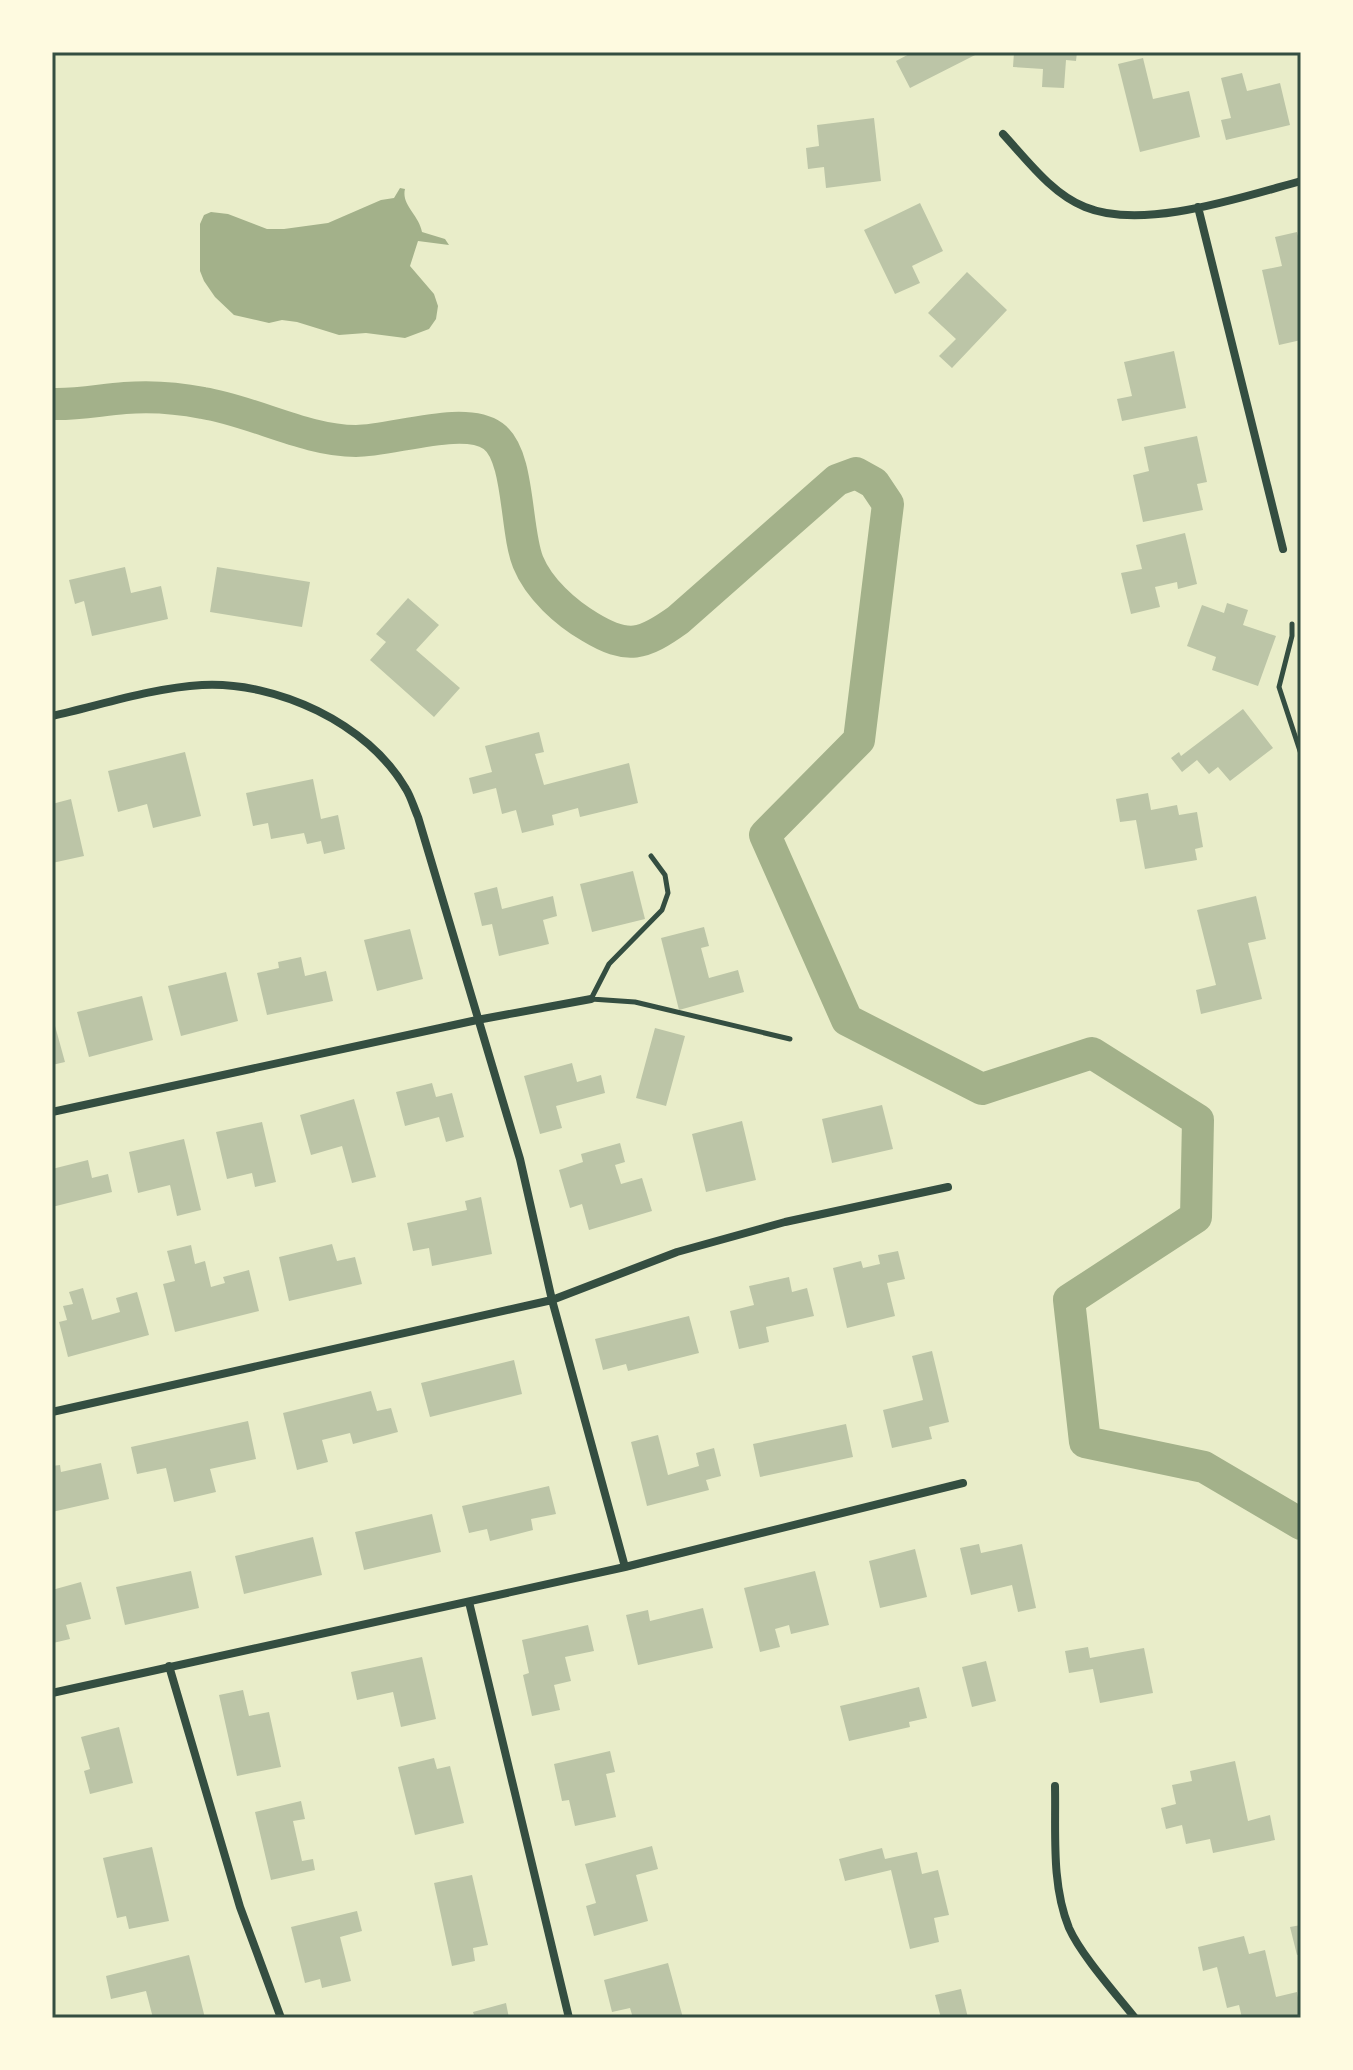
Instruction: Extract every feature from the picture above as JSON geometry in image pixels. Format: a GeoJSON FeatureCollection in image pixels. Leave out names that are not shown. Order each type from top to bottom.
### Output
{"type":"FeatureCollection","features":[{"type":"Feature","properties":{"kind":"street"},"geometry":{"type":"LineString","coordinates":[[1003,134],[1056,190],[1084,207],[1110,215],[1139,216],[1198,207],[1301,181]]}},
{"type":"Feature","properties":{"kind":"street"},"geometry":{"type":"LineString","coordinates":[[1198,207],[1283,549]]}},
{"type":"Feature","properties":{"kind":"street"},"geometry":{"type":"LineString","coordinates":[[52,716],[200,685],[230,685],[280,694],[311,707],[345,727],[375,751],[405,787],[418,817],[520,1159],[552,1300],[625,1567]]}},
{"type":"Feature","properties":{"kind":"street"},"geometry":{"type":"LineString","coordinates":[[52,1112],[477,1020],[591,999]]}},
{"type":"Feature","properties":{"kind":"street"},"geometry":{"type":"LineString","coordinates":[[52,1412],[552,1300],[693,1248],[785,1222],[948,1187]]}},
{"type":"Feature","properties":{"kind":"street"},"geometry":{"type":"LineString","coordinates":[[52,1693],[625,1567],[963,1483]]}},
{"type":"Feature","properties":{"kind":"street"},"geometry":{"type":"LineString","coordinates":[[469,1602],[569,2018]]}},
{"type":"Feature","properties":{"kind":"street"},"geometry":{"type":"LineString","coordinates":[[169,1666],[240,1907],[281,2018]]}},
{"type":"Feature","properties":{"kind":"street"},"geometry":{"type":"LineString","coordinates":[[1055,1786],[1057,1876],[1070,1930],[1115,1995],[1135,2018]]}},
{"type":"Feature","properties":{"kind":"lane"},"geometry":{"type":"LineString","coordinates":[[1292,624],[1292,636],[1279,687],[1301,754]]}},
{"type":"Feature","properties":{"kind":"lane"},"geometry":{"type":"LineString","coordinates":[[651,856],[665,875],[667,884],[668,893],[662,910],[609,964],[591,999],[635,1002],[790,1039]]}},
{"type":"Feature","properties":{"kind":"shaded area"},"geometry":{"type":"Polygon","coordinates":[[[400,188],[405,189],[404,195],[422,232],[445,239],[449,245],[418,241],[410,266],[434,294],[438,306],[436,319],[429,329],[405,338],[366,333],[339,335],[282,320],[269,323],[234,315],[204,281],[200,271],[200,224],[204,215],[211,212],[228,214],[267,229],[328,223],[381,200],[394,198],[400,188]]]}},
{"type":"Feature","properties":{"kind":"building"},"geometry":{"type":"Polygon","coordinates":[[[913,52],[981,52],[910,88],[896,61],[913,52]]]}},
{"type":"Feature","properties":{"kind":"building"},"geometry":{"type":"Polygon","coordinates":[[[1014,52],[1077,52],[1076,61],[1066,60],[1064,88],[1042,87],[1043,69],[1013,67],[1014,52]]]}},
{"type":"Feature","properties":{"kind":"building"},"geometry":{"type":"Polygon","coordinates":[[[1143,58],[1153,99],[1189,91],[1200,137],[1140,152],[1118,64],[1143,58]]]}},
{"type":"Feature","properties":{"kind":"building"},"geometry":{"type":"Polygon","coordinates":[[[1242,73],[1247,91],[1280,83],[1290,125],[1226,140],[1221,120],[1231,118],[1221,78],[1242,73]]]}},
{"type":"Feature","properties":{"kind":"building"},"geometry":{"type":"Polygon","coordinates":[[[874,118],[881,181],[826,188],[824,167],[808,169],[806,148],[819,146],[817,125],[874,118]]]}},
{"type":"Feature","properties":{"kind":"building"},"geometry":{"type":"Polygon","coordinates":[[[920,203],[943,251],[912,266],[920,283],[895,294],[864,230],[920,203]]]}},
{"type":"Feature","properties":{"kind":"building"},"geometry":{"type":"Polygon","coordinates":[[[1297,232],[1301,248],[1301,340],[1279,345],[1262,270],[1282,266],[1275,237],[1297,232]]]}},
{"type":"Feature","properties":{"kind":"building"},"geometry":{"type":"Polygon","coordinates":[[[967,272],[1007,310],[952,368],[939,356],[956,339],[928,313],[967,272]]]}},
{"type":"Feature","properties":{"kind":"building"},"geometry":{"type":"Polygon","coordinates":[[[1174,351],[1186,408],[1122,421],[1117,399],[1132,396],[1124,362],[1174,351]]]}},
{"type":"Feature","properties":{"kind":"building"},"geometry":{"type":"Polygon","coordinates":[[[1197,436],[1207,482],[1197,484],[1203,510],[1143,522],[1133,475],[1149,471],[1144,447],[1197,436]]]}},
{"type":"Feature","properties":{"kind":"building"},"geometry":{"type":"Polygon","coordinates":[[[1185,533],[1197,584],[1178,589],[1177,582],[1155,587],[1160,607],[1131,614],[1121,573],[1142,569],[1136,545],[1185,533]]]}},
{"type":"Feature","properties":{"kind":"building"},"geometry":{"type":"Polygon","coordinates":[[[125,567],[131,593],[161,586],[168,619],[92,636],[84,601],[75,604],[69,580],[125,567]]]}},
{"type":"Feature","properties":{"kind":"building"},"geometry":{"type":"Polygon","coordinates":[[[217,567],[310,582],[302,627],[210,612],[217,567]]]}},
{"type":"Feature","properties":{"kind":"building"},"geometry":{"type":"Polygon","coordinates":[[[408,598],[439,625],[416,650],[460,688],[434,717],[370,660],[386,642],[376,634],[408,598]]]}},
{"type":"Feature","properties":{"kind":"building"},"geometry":{"type":"Polygon","coordinates":[[[1227,603],[1248,610],[1243,625],[1276,636],[1258,686],[1212,670],[1216,657],[1187,646],[1202,605],[1224,613],[1227,603]]]}},
{"type":"Feature","properties":{"kind":"building"},"geometry":{"type":"Polygon","coordinates":[[[1243,709],[1273,748],[1230,781],[1218,767],[1209,774],[1197,760],[1182,772],[1171,758],[1179,752],[1181,756],[1243,709]]]}},
{"type":"Feature","properties":{"kind":"building"},"geometry":{"type":"Polygon","coordinates":[[[539,732],[544,752],[535,754],[544,785],[629,763],[638,803],[580,817],[578,808],[552,815],[554,825],[522,833],[516,810],[502,814],[496,788],[473,794],[469,778],[492,772],[485,746],[539,732]]]}},
{"type":"Feature","properties":{"kind":"building"},"geometry":{"type":"Polygon","coordinates":[[[185,752],[201,816],[153,828],[147,804],[118,812],[108,771],[185,752]]]}},
{"type":"Feature","properties":{"kind":"building"},"geometry":{"type":"Polygon","coordinates":[[[313,779],[321,819],[338,815],[345,849],[324,854],[321,841],[307,844],[304,833],[271,839],[268,823],[253,826],[246,793],[313,779]]]}},
{"type":"Feature","properties":{"kind":"building"},"geometry":{"type":"Polygon","coordinates":[[[1148,793],[1151,810],[1177,805],[1179,815],[1197,812],[1203,847],[1195,849],[1197,860],[1145,869],[1136,820],[1120,822],[1116,799],[1148,793]]]}},
{"type":"Feature","properties":{"kind":"building"},"geometry":{"type":"Polygon","coordinates":[[[71,799],[84,856],[52,863],[52,804],[71,799]]]}},
{"type":"Feature","properties":{"kind":"building"},"geometry":{"type":"Polygon","coordinates":[[[633,871],[645,919],[592,932],[580,884],[633,871]]]}},
{"type":"Feature","properties":{"kind":"building"},"geometry":{"type":"Polygon","coordinates":[[[497,887],[502,909],[553,896],[557,916],[543,920],[549,944],[499,956],[492,924],[482,926],[474,893],[497,887]]]}},
{"type":"Feature","properties":{"kind":"building"},"geometry":{"type":"Polygon","coordinates":[[[1256,896],[1266,939],[1248,943],[1262,999],[1201,1014],[1196,990],[1216,985],[1197,910],[1256,896]]]}},
{"type":"Feature","properties":{"kind":"building"},"geometry":{"type":"Polygon","coordinates":[[[704,927],[709,946],[701,948],[709,978],[738,970],[744,992],[679,1010],[661,938],[704,927]]]}},
{"type":"Feature","properties":{"kind":"building"},"geometry":{"type":"Polygon","coordinates":[[[410,929],[423,979],[377,991],[364,940],[410,929]]]}},
{"type":"Feature","properties":{"kind":"building"},"geometry":{"type":"Polygon","coordinates":[[[301,957],[305,976],[326,971],[333,1001],[267,1015],[257,973],[279,968],[278,962],[301,957]]]}},
{"type":"Feature","properties":{"kind":"building"},"geometry":{"type":"Polygon","coordinates":[[[226,972],[238,1021],[181,1036],[168,986],[226,972]]]}},
{"type":"Feature","properties":{"kind":"building"},"geometry":{"type":"Polygon","coordinates":[[[142,996],[153,1040],[89,1057],[77,1012],[142,996]]]}},
{"type":"Feature","properties":{"kind":"building"},"geometry":{"type":"Polygon","coordinates":[[[52,1015],[65,1062],[52,1065],[52,1015]]]}},
{"type":"Feature","properties":{"kind":"building"},"geometry":{"type":"Polygon","coordinates":[[[655,1028],[685,1036],[666,1106],[636,1098],[655,1028]]]}},
{"type":"Feature","properties":{"kind":"building"},"geometry":{"type":"Polygon","coordinates":[[[572,1063],[577,1082],[601,1075],[605,1093],[556,1106],[562,1128],[540,1134],[524,1076],[572,1063]]]}},
{"type":"Feature","properties":{"kind":"building"},"geometry":{"type":"Polygon","coordinates":[[[432,1083],[436,1097],[452,1093],[464,1137],[446,1142],[439,1117],[405,1126],[396,1092],[432,1083]]]}},
{"type":"Feature","properties":{"kind":"building"},"geometry":{"type":"Polygon","coordinates":[[[354,1099],[376,1177],[352,1183],[342,1146],[311,1155],[300,1115],[354,1099]]]}},
{"type":"Feature","properties":{"kind":"building"},"geometry":{"type":"Polygon","coordinates":[[[882,1105],[893,1149],[832,1163],[822,1119],[882,1105]]]}},
{"type":"Feature","properties":{"kind":"building"},"geometry":{"type":"Polygon","coordinates":[[[742,1121],[756,1180],[706,1192],[692,1134],[742,1121]]]}},
{"type":"Feature","properties":{"kind":"building"},"geometry":{"type":"Polygon","coordinates":[[[262,1122],[276,1182],[255,1187],[252,1173],[227,1179],[216,1132],[262,1122]]]}},
{"type":"Feature","properties":{"kind":"building"},"geometry":{"type":"Polygon","coordinates":[[[184,1139],[201,1210],[177,1216],[170,1185],[138,1193],[129,1152],[184,1139]]]}},
{"type":"Feature","properties":{"kind":"building"},"geometry":{"type":"Polygon","coordinates":[[[620,1143],[625,1162],[615,1165],[621,1184],[642,1178],[652,1211],[589,1230],[582,1204],[570,1208],[559,1170],[583,1162],[581,1154],[620,1143]]]}},
{"type":"Feature","properties":{"kind":"building"},"geometry":{"type":"Polygon","coordinates":[[[88,1160],[92,1178],[108,1174],[112,1192],[52,1207],[52,1169],[88,1160]]]}},
{"type":"Feature","properties":{"kind":"building"},"geometry":{"type":"Polygon","coordinates":[[[481,1197],[492,1254],[432,1266],[429,1248],[413,1251],[407,1223],[467,1210],[465,1201],[481,1197]]]}},
{"type":"Feature","properties":{"kind":"building"},"geometry":{"type":"Polygon","coordinates":[[[332,1244],[337,1261],[355,1257],[362,1284],[289,1301],[279,1257],[332,1244]]]}},
{"type":"Feature","properties":{"kind":"building"},"geometry":{"type":"Polygon","coordinates":[[[191,1245],[195,1264],[205,1261],[211,1287],[225,1283],[223,1277],[249,1270],[259,1311],[175,1332],[163,1284],[175,1281],[167,1251],[191,1245]]]}},
{"type":"Feature","properties":{"kind":"building"},"geometry":{"type":"Polygon","coordinates":[[[898,1251],[905,1279],[887,1283],[895,1316],[847,1328],[833,1268],[861,1261],[863,1268],[880,1264],[878,1255],[898,1251]]]}},
{"type":"Feature","properties":{"kind":"building"},"geometry":{"type":"Polygon","coordinates":[[[789,1277],[792,1292],[807,1288],[814,1316],[766,1327],[769,1342],[739,1349],[730,1311],[754,1305],[749,1286],[789,1277]]]}},
{"type":"Feature","properties":{"kind":"building"},"geometry":{"type":"Polygon","coordinates":[[[83,1288],[92,1320],[120,1312],[116,1298],[137,1292],[149,1335],[68,1357],[59,1322],[67,1320],[63,1306],[73,1304],[69,1292],[83,1288]]]}},
{"type":"Feature","properties":{"kind":"building"},"geometry":{"type":"Polygon","coordinates":[[[689,1316],[699,1353],[628,1371],[626,1364],[603,1370],[595,1339],[689,1316]]]}},
{"type":"Feature","properties":{"kind":"building"},"geometry":{"type":"Polygon","coordinates":[[[932,1351],[949,1422],[929,1427],[932,1439],[892,1448],[883,1410],[923,1400],[912,1356],[932,1351]]]}},
{"type":"Feature","properties":{"kind":"building"},"geometry":{"type":"Polygon","coordinates":[[[514,1360],[522,1394],[430,1417],[421,1383],[514,1360]]]}},
{"type":"Feature","properties":{"kind":"building"},"geometry":{"type":"Polygon","coordinates":[[[371,1391],[377,1411],[391,1408],[398,1432],[353,1444],[350,1433],[322,1440],[328,1462],[297,1470],[283,1413],[371,1391]]]}},
{"type":"Feature","properties":{"kind":"building"},"geometry":{"type":"Polygon","coordinates":[[[248,1421],[256,1459],[210,1469],[216,1492],[174,1502],[166,1468],[137,1474],[131,1447],[248,1421]]]}},
{"type":"Feature","properties":{"kind":"building"},"geometry":{"type":"Polygon","coordinates":[[[846,1424],[853,1457],[760,1477],[753,1444],[846,1424]]]}},
{"type":"Feature","properties":{"kind":"building"},"geometry":{"type":"Polygon","coordinates":[[[658,1435],[668,1475],[699,1466],[696,1453],[714,1448],[721,1476],[706,1480],[709,1490],[647,1506],[631,1442],[658,1435]]]}},
{"type":"Feature","properties":{"kind":"building"},"geometry":{"type":"Polygon","coordinates":[[[101,1463],[109,1499],[52,1512],[52,1466],[60,1465],[61,1472],[101,1463]]]}},
{"type":"Feature","properties":{"kind":"building"},"geometry":{"type":"Polygon","coordinates":[[[549,1486],[556,1514],[531,1519],[533,1530],[490,1541],[487,1529],[469,1533],[462,1506],[549,1486]]]}},
{"type":"Feature","properties":{"kind":"building"},"geometry":{"type":"Polygon","coordinates":[[[432,1514],[441,1552],[364,1570],[355,1532],[432,1514]]]}},
{"type":"Feature","properties":{"kind":"building"},"geometry":{"type":"Polygon","coordinates":[[[313,1537],[322,1575],[244,1594],[235,1556],[313,1537]]]}},
{"type":"Feature","properties":{"kind":"building"},"geometry":{"type":"Polygon","coordinates":[[[979,1544],[981,1553],[1022,1544],[1036,1608],[1018,1612],[1012,1585],[971,1595],[960,1548],[979,1544]]]}},
{"type":"Feature","properties":{"kind":"building"},"geometry":{"type":"Polygon","coordinates":[[[915,1549],[927,1597],[880,1608],[869,1561],[915,1549]]]}},
{"type":"Feature","properties":{"kind":"building"},"geometry":{"type":"Polygon","coordinates":[[[191,1571],[199,1608],[125,1625],[116,1587],[191,1571]]]}},
{"type":"Feature","properties":{"kind":"building"},"geometry":{"type":"Polygon","coordinates":[[[815,1571],[829,1625],[791,1634],[789,1625],[775,1629],[780,1647],[760,1652],[744,1588],[815,1571]]]}},
{"type":"Feature","properties":{"kind":"building"},"geometry":{"type":"Polygon","coordinates":[[[81,1582],[91,1619],[66,1625],[70,1639],[53,1643],[52,1590],[81,1582]]]}},
{"type":"Feature","properties":{"kind":"building"},"geometry":{"type":"Polygon","coordinates":[[[703,1608],[713,1648],[638,1665],[626,1615],[648,1610],[650,1621],[703,1608]]]}},
{"type":"Feature","properties":{"kind":"building"},"geometry":{"type":"Polygon","coordinates":[[[588,1625],[594,1651],[565,1657],[571,1681],[554,1685],[560,1710],[532,1716],[523,1675],[529,1673],[522,1640],[588,1625]]]}},
{"type":"Feature","properties":{"kind":"building"},"geometry":{"type":"Polygon","coordinates":[[[1088,1647],[1090,1658],[1144,1648],[1153,1693],[1100,1703],[1093,1669],[1069,1673],[1065,1651],[1088,1647]]]}},
{"type":"Feature","properties":{"kind":"building"},"geometry":{"type":"Polygon","coordinates":[[[422,1657],[436,1719],[401,1727],[393,1692],[357,1700],[351,1672],[422,1657]]]}},
{"type":"Feature","properties":{"kind":"building"},"geometry":{"type":"Polygon","coordinates":[[[986,1661],[996,1701],[972,1707],[962,1667],[986,1661]]]}},
{"type":"Feature","properties":{"kind":"building"},"geometry":{"type":"Polygon","coordinates":[[[919,1687],[927,1718],[909,1722],[910,1727],[849,1741],[840,1706],[919,1687]]]}},
{"type":"Feature","properties":{"kind":"building"},"geometry":{"type":"Polygon","coordinates":[[[243,1690],[249,1716],[269,1712],[281,1767],[237,1776],[219,1695],[243,1690]]]}},
{"type":"Feature","properties":{"kind":"building"},"geometry":{"type":"Polygon","coordinates":[[[119,1727],[133,1783],[90,1794],[84,1771],[90,1769],[81,1737],[119,1727]]]}},
{"type":"Feature","properties":{"kind":"building"},"geometry":{"type":"Polygon","coordinates":[[[610,1751],[615,1772],[606,1774],[616,1817],[575,1826],[569,1800],[562,1801],[554,1764],[610,1751]]]}},
{"type":"Feature","properties":{"kind":"building"},"geometry":{"type":"Polygon","coordinates":[[[434,1758],[437,1769],[450,1766],[464,1823],[415,1835],[398,1767],[434,1758]]]}},
{"type":"Feature","properties":{"kind":"building"},"geometry":{"type":"Polygon","coordinates":[[[1235,1761],[1248,1821],[1270,1815],[1275,1840],[1213,1853],[1210,1839],[1186,1844],[1182,1825],[1166,1829],[1161,1808],[1176,1804],[1172,1785],[1192,1781],[1190,1771],[1235,1761]]]}},
{"type":"Feature","properties":{"kind":"building"},"geometry":{"type":"Polygon","coordinates":[[[301,1801],[305,1819],[293,1821],[302,1861],[313,1859],[315,1870],[271,1880],[255,1812],[301,1801]]]}},
{"type":"Feature","properties":{"kind":"building"},"geometry":{"type":"Polygon","coordinates":[[[652,1846],[658,1869],[636,1875],[648,1921],[594,1936],[586,1906],[596,1903],[585,1864],[652,1846]]]}},
{"type":"Feature","properties":{"kind":"building"},"geometry":{"type":"Polygon","coordinates":[[[152,1847],[169,1921],[129,1929],[126,1916],[117,1918],[103,1858],[152,1847]]]}},
{"type":"Feature","properties":{"kind":"building"},"geometry":{"type":"Polygon","coordinates":[[[882,1848],[885,1859],[917,1852],[922,1874],[938,1870],[949,1915],[934,1918],[939,1942],[910,1949],[891,1870],[845,1881],[839,1859],[882,1848]]]}},
{"type":"Feature","properties":{"kind":"building"},"geometry":{"type":"Polygon","coordinates":[[[472,1875],[488,1945],[473,1948],[475,1961],[452,1966],[434,1883],[472,1875]]]}},
{"type":"Feature","properties":{"kind":"building"},"geometry":{"type":"Polygon","coordinates":[[[357,1911],[362,1931],[340,1937],[351,1981],[322,1988],[320,1979],[305,1983],[291,1927],[357,1911]]]}},
{"type":"Feature","properties":{"kind":"building"},"geometry":{"type":"Polygon","coordinates":[[[1301,1925],[1301,1954],[1297,1955],[1290,1927],[1301,1925]]]}},
{"type":"Feature","properties":{"kind":"building"},"geometry":{"type":"Polygon","coordinates":[[[1244,1936],[1249,1954],[1265,1950],[1276,1997],[1297,1992],[1301,2015],[1290,2018],[1242,2018],[1239,2005],[1227,2008],[1217,1967],[1203,1971],[1198,1947],[1244,1936]]]}},
{"type":"Feature","properties":{"kind":"building"},"geometry":{"type":"Polygon","coordinates":[[[189,1955],[205,2018],[153,2018],[146,1991],[111,1999],[106,1976],[189,1955]]]}},
{"type":"Feature","properties":{"kind":"building"},"geometry":{"type":"Polygon","coordinates":[[[668,1963],[683,2018],[633,2018],[630,2008],[612,2012],[604,1980],[668,1963]]]}},
{"type":"Feature","properties":{"kind":"building"},"geometry":{"type":"Polygon","coordinates":[[[961,1989],[968,2018],[941,2018],[935,1995],[961,1989]]]}},
{"type":"Feature","properties":{"kind":"building"},"geometry":{"type":"Polygon","coordinates":[[[506,2003],[509,2018],[475,2018],[473,2012],[506,2003]]]}},
{"type":"Feature","properties":{"kind":"waterway"},"geometry":{"type":"LineString","coordinates":[[52,404],[135,397],[184,400],[222,407],[337,440],[371,440],[446,428],[480,430],[493,436],[508,459],[524,548],[539,582],[581,621],[615,639],[635,642],[655,635],[678,620],[837,480],[856,473],[874,483],[888,504],[859,740],[765,835],[847,1020],[982,1089],[1092,1053],[1198,1120],[1196,1217],[1069,1300],[1085,1442],[1204,1467],[1301,1524]]}}]}
